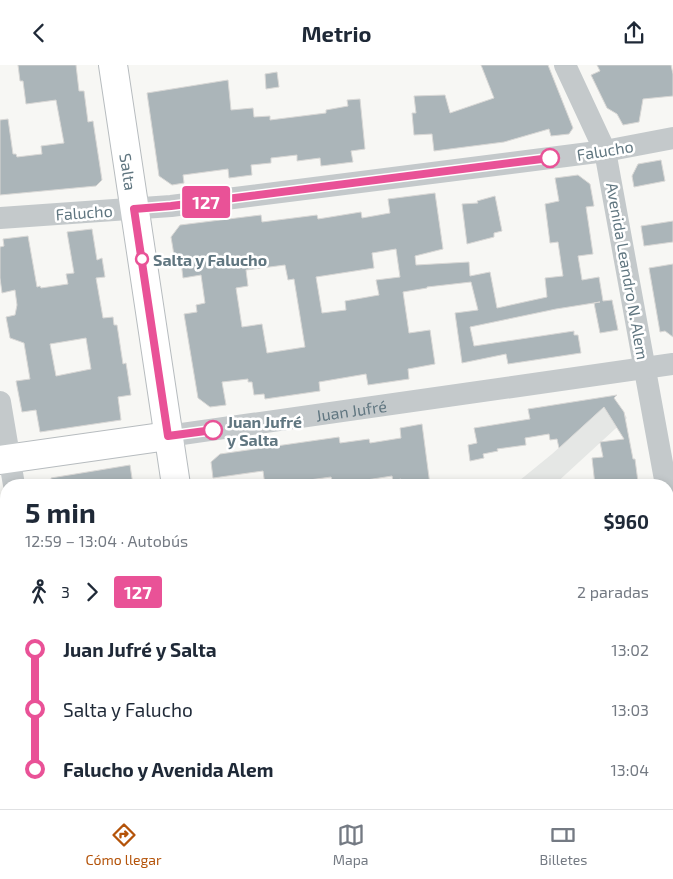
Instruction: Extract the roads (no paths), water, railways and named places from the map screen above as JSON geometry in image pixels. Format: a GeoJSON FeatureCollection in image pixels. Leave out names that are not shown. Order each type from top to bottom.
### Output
{"type":"FeatureCollection","features":[{"type":"Feature","properties":{"kind":"main road","name":"Salta"},"geometry":{"type":"LineString","coordinates":[[112,65],[175,479]]}},
{"type":"Feature","properties":{"kind":"main road","name":"Juan Jufré"},"geometry":{"type":"LineString","coordinates":[[5,459],[168,436]]}},
{"type":"Feature","properties":{"kind":"street","name":"Avenida Leandro N. Alem"},"geometry":{"type":"LineString","coordinates":[[564,65],[605,151],[665,479]]}},
{"type":"Feature","properties":{"kind":"street","name":"Falucho"},"geometry":{"type":"LineString","coordinates":[[0,218],[171,206],[605,151],[673,138]]}},
{"type":"Feature","properties":{"kind":"street","name":"Juan Jufré"},"geometry":{"type":"LineString","coordinates":[[168,436],[673,364]]}},
{"type":"Feature","properties":{"kind":"street"},"geometry":{"type":"LineString","coordinates":[[0,402],[5,459],[12,479]]}},
{"type":"Feature","properties":{"kind":"place","name":"Salta y Falucho"},"geometry":{"type":"Point","coordinates":[142,259]}},
{"type":"Feature","properties":{"kind":"place","name":"Juan Jufré y Salta"},"geometry":{"type":"Point","coordinates":[213,430]}}]}
